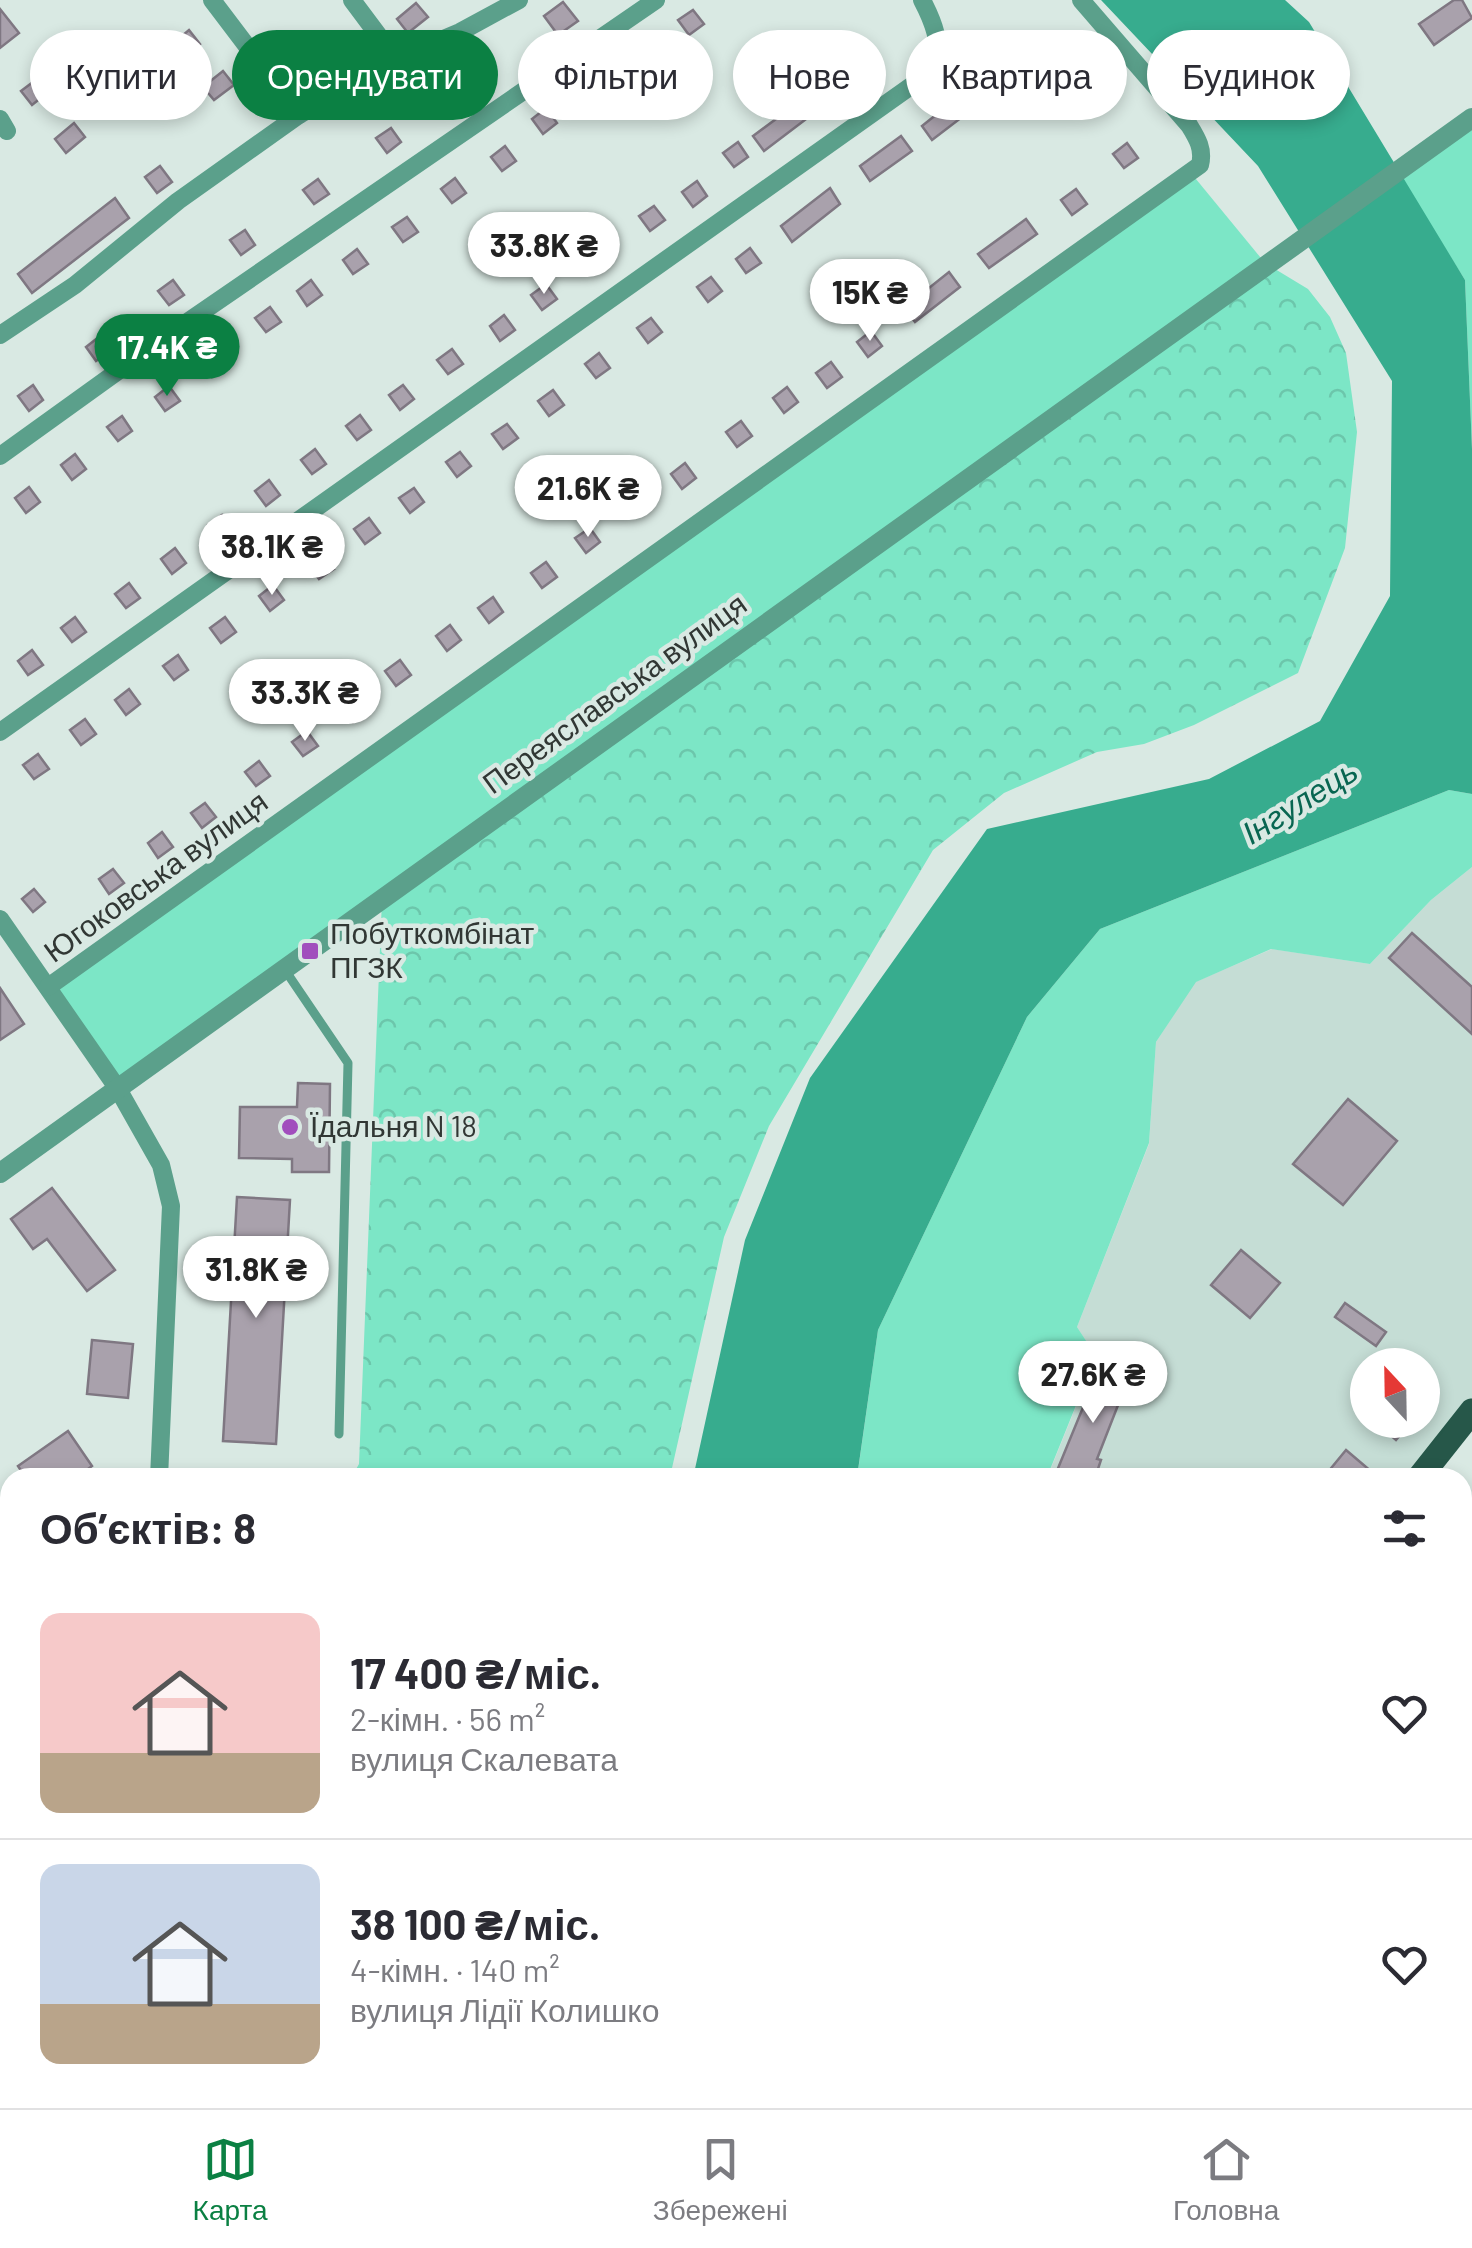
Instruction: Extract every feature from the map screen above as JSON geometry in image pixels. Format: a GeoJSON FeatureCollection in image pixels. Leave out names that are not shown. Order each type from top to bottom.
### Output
{"type":"FeatureCollection","features":[{"type":"Feature","properties":{"kind":"main road"},"geometry":{"type":"LineString","coordinates":[[1427,1468],[1472,1411]]}},
{"type":"Feature","properties":{"kind":"street"},"geometry":{"type":"LineString","coordinates":[[212,0],[235,30]]}},
{"type":"Feature","properties":{"kind":"street"},"geometry":{"type":"LineString","coordinates":[[352,0],[374,30]]}},
{"type":"Feature","properties":{"kind":"street"},"geometry":{"type":"LineString","coordinates":[[464,30],[519,0]]}},
{"type":"Feature","properties":{"kind":"street"},"geometry":{"type":"LineString","coordinates":[[0,456],[164,338],[656,0]]}},
{"type":"Feature","properties":{"kind":"street"},"geometry":{"type":"LineString","coordinates":[[0,732],[936,68],[937,36],[922,0]]}},
{"type":"Feature","properties":{"kind":"street","name":"Югоковська вулиця"},"geometry":{"type":"LineString","coordinates":[[48,987],[1200,165],[1199,142],[1189,125],[1081,0]]}},
{"type":"Feature","properties":{"kind":"street","name":"Переяславська вулиця"},"geometry":{"type":"LineString","coordinates":[[0,1173],[1472,118]]}},
{"type":"Feature","properties":{"kind":"street"},"geometry":{"type":"LineString","coordinates":[[0,335],[75,285],[178,201],[292,120]]}},
{"type":"Feature","properties":{"kind":"street"},"geometry":{"type":"LineString","coordinates":[[0,920],[118,1089],[161,1165],[171,1206],[159,1468]]}},
{"type":"Feature","properties":{"kind":"lane"},"geometry":{"type":"LineString","coordinates":[[285,970],[348,1063],[339,1434]]}},
{"type":"Feature","properties":{"kind":"shaded area"},"geometry":{"type":"Polygon","coordinates":[[[1472,867],[1472,1414],[1429,1468],[1051,1468],[1096,1357],[1077,1327],[1149,1144],[1156,1042],[1195,982],[1272,949],[1370,964],[1431,900],[1472,867]]]}},
{"type":"Feature","properties":{"kind":"green space"},"geometry":{"type":"Polygon","coordinates":[[[1472,122],[1472,449],[1465,280],[1397,171],[1472,122]]]}},
{"type":"Feature","properties":{"kind":"green space"},"geometry":{"type":"Polygon","coordinates":[[[1191,173],[1265,263],[118,1089],[48,987],[1191,173]]]}},
{"type":"Feature","properties":{"kind":"green space"},"geometry":{"type":"Polygon","coordinates":[[[1265,263],[1308,289],[1330,317],[1346,353],[1357,432],[1345,548],[1298,673],[1194,725],[1144,744],[1097,752],[1004,793],[933,850],[769,1126],[724,1237],[672,1468],[357,1468],[382,899],[1265,263]]]}},
{"type":"Feature","properties":{"kind":"green space"},"geometry":{"type":"Polygon","coordinates":[[[1449,790],[1472,794],[1472,867],[1431,900],[1370,964],[1271,949],[1196,982],[1156,1042],[1149,1143],[1077,1327],[1096,1356],[1051,1468],[858,1468],[878,1330],[1027,1017],[1100,929],[1449,790]]]}},
{"type":"Feature","properties":{"kind":"water"},"geometry":{"type":"Polygon","coordinates":[[[1101,0],[1285,0],[1314,30],[1147,30],[1147,49],[1101,0]]]}},
{"type":"Feature","properties":{"kind":"water","name":"Інгулець"},"geometry":{"type":"Polygon","coordinates":[[[1350,90],[1465,280],[1472,449],[1472,794],[1449,790],[1100,929],[1027,1017],[878,1330],[858,1468],[695,1468],[745,1240],[810,1078],[987,829],[1209,779],[1320,721],[1390,596],[1392,381],[1258,166],[1214,120],[1350,120],[1350,90]]]}},
{"type":"Feature","properties":{"kind":"building"},"geometry":{"type":"Polygon","coordinates":[[[1454,0],[1462,0],[1472,18],[1434,45],[1419,24],[1454,0]]]}},
{"type":"Feature","properties":{"kind":"building"},"geometry":{"type":"Polygon","coordinates":[[[563,2],[578,21],[565,30],[554,30],[544,16],[563,2]]]}},
{"type":"Feature","properties":{"kind":"building"},"geometry":{"type":"Polygon","coordinates":[[[416,3],[428,17],[412,30],[406,30],[397,19],[416,3]]]}},
{"type":"Feature","properties":{"kind":"building"},"geometry":{"type":"Polygon","coordinates":[[[0,9],[19,33],[0,48],[0,9]]]}},
{"type":"Feature","properties":{"kind":"building"},"geometry":{"type":"Polygon","coordinates":[[[693,10],[704,24],[696,30],[685,30],[678,20],[693,10]]]}},
{"type":"Feature","properties":{"kind":"building"},"geometry":{"type":"Polygon","coordinates":[[[223,71],[232,86],[214,100],[212,80],[223,71]]]}},
{"type":"Feature","properties":{"kind":"building"},"geometry":{"type":"Polygon","coordinates":[[[30,84],[30,102],[21,91],[30,84]]]}},
{"type":"Feature","properties":{"kind":"building"},"geometry":{"type":"Polygon","coordinates":[[[533,120],[555,120],[557,123],[543,134],[533,120]]]}},
{"type":"Feature","properties":{"kind":"building"},"geometry":{"type":"Polygon","coordinates":[[[775,120],[805,120],[764,151],[753,136],[775,120]]]}},
{"type":"Feature","properties":{"kind":"building"},"geometry":{"type":"Polygon","coordinates":[[[930,120],[958,120],[932,140],[922,126],[930,120]]]}},
{"type":"Feature","properties":{"kind":"building"},"geometry":{"type":"Polygon","coordinates":[[[74,123],[85,137],[66,153],[55,139],[74,123]]]}},
{"type":"Feature","properties":{"kind":"building"},"geometry":{"type":"Polygon","coordinates":[[[391,128],[401,142],[387,153],[376,138],[391,128]]]}},
{"type":"Feature","properties":{"kind":"building"},"geometry":{"type":"Polygon","coordinates":[[[901,136],[912,151],[870,181],[860,166],[901,136]]]}},
{"type":"Feature","properties":{"kind":"building"},"geometry":{"type":"Polygon","coordinates":[[[738,142],[748,157],[734,167],[723,153],[738,142]]]}},
{"type":"Feature","properties":{"kind":"building"},"geometry":{"type":"Polygon","coordinates":[[[1127,143],[1138,158],[1124,168],[1113,154],[1127,143]]]}},
{"type":"Feature","properties":{"kind":"building"},"geometry":{"type":"Polygon","coordinates":[[[505,146],[516,161],[502,171],[491,157],[505,146]]]}},
{"type":"Feature","properties":{"kind":"building"},"geometry":{"type":"Polygon","coordinates":[[[160,166],[172,182],[157,193],[145,177],[160,166]]]}},
{"type":"Feature","properties":{"kind":"building"},"geometry":{"type":"Polygon","coordinates":[[[455,178],[466,193],[452,203],[441,189],[455,178]]]}},
{"type":"Feature","properties":{"kind":"building"},"geometry":{"type":"Polygon","coordinates":[[[318,179],[329,194],[314,204],[303,190],[318,179]]]}},
{"type":"Feature","properties":{"kind":"building"},"geometry":{"type":"Polygon","coordinates":[[[697,181],[707,196],[693,207],[682,192],[697,181]]]}},
{"type":"Feature","properties":{"kind":"building"},"geometry":{"type":"Polygon","coordinates":[[[830,188],[840,204],[792,242],[781,226],[830,188]]]}},
{"type":"Feature","properties":{"kind":"building"},"geometry":{"type":"Polygon","coordinates":[[[1076,189],[1087,204],[1072,215],[1061,200],[1076,189]]]}},
{"type":"Feature","properties":{"kind":"building"},"geometry":{"type":"Polygon","coordinates":[[[115,198],[129,218],[32,293],[18,274],[115,198]]]}},
{"type":"Feature","properties":{"kind":"building"},"geometry":{"type":"Polygon","coordinates":[[[654,206],[665,220],[650,231],[639,216],[654,206]]]}},
{"type":"Feature","properties":{"kind":"building"},"geometry":{"type":"Polygon","coordinates":[[[407,217],[418,232],[403,242],[392,227],[407,217]]]}},
{"type":"Feature","properties":{"kind":"building"},"geometry":{"type":"Polygon","coordinates":[[[1026,219],[1037,234],[989,268],[978,254],[1026,219]]]}},
{"type":"Feature","properties":{"kind":"building"},"geometry":{"type":"Polygon","coordinates":[[[245,230],[255,245],[241,255],[230,240],[245,230]]]}},
{"type":"Feature","properties":{"kind":"building"},"geometry":{"type":"Polygon","coordinates":[[[594,248],[605,263],[590,273],[580,259],[594,248]]]}},
{"type":"Feature","properties":{"kind":"building"},"geometry":{"type":"Polygon","coordinates":[[[750,248],[761,263],[746,273],[736,259],[750,248]]]}},
{"type":"Feature","properties":{"kind":"building"},"geometry":{"type":"Polygon","coordinates":[[[357,249],[368,264],[353,274],[343,260],[357,249]]]}},
{"type":"Feature","properties":{"kind":"building"},"geometry":{"type":"Polygon","coordinates":[[[949,272],[960,287],[915,322],[904,308],[949,272]]]}},
{"type":"Feature","properties":{"kind":"building"},"geometry":{"type":"Polygon","coordinates":[[[711,277],[722,291],[708,302],[697,287],[711,277]]]}},
{"type":"Feature","properties":{"kind":"building"},"geometry":{"type":"Polygon","coordinates":[[[173,280],[184,295],[169,305],[158,291],[173,280]]]}},
{"type":"Feature","properties":{"kind":"building"},"geometry":{"type":"Polygon","coordinates":[[[311,280],[322,295],[307,306],[297,291],[311,280]]]}},
{"type":"Feature","properties":{"kind":"building"},"geometry":{"type":"Polygon","coordinates":[[[546,284],[557,299],[542,310],[531,295],[546,284]]]}},
{"type":"Feature","properties":{"kind":"building"},"geometry":{"type":"Polygon","coordinates":[[[270,307],[281,322],[266,332],[255,318],[270,307]]]}},
{"type":"Feature","properties":{"kind":"building"},"geometry":{"type":"Polygon","coordinates":[[[504,315],[515,330],[500,341],[490,326],[504,315]]]}},
{"type":"Feature","properties":{"kind":"building"},"geometry":{"type":"Polygon","coordinates":[[[651,318],[662,332],[648,343],[637,328],[651,318]]]}},
{"type":"Feature","properties":{"kind":"building"},"geometry":{"type":"Polygon","coordinates":[[[871,331],[882,346],[868,357],[857,342],[871,331]]]}},
{"type":"Feature","properties":{"kind":"building"},"geometry":{"type":"Polygon","coordinates":[[[100,336],[111,350],[96,361],[86,347],[100,336]]]}},
{"type":"Feature","properties":{"kind":"building"},"geometry":{"type":"Polygon","coordinates":[[[452,349],[463,364],[448,374],[437,360],[452,349]]]}},
{"type":"Feature","properties":{"kind":"building"},"geometry":{"type":"Polygon","coordinates":[[[215,351],[226,366],[212,377],[201,362],[215,351]]]}},
{"type":"Feature","properties":{"kind":"building"},"geometry":{"type":"Polygon","coordinates":[[[599,353],[610,368],[596,378],[585,364],[599,353]]]}},
{"type":"Feature","properties":{"kind":"building"},"geometry":{"type":"Polygon","coordinates":[[[831,362],[842,377],[827,388],[816,373],[831,362]]]}},
{"type":"Feature","properties":{"kind":"building"},"geometry":{"type":"Polygon","coordinates":[[[33,385],[43,400],[29,411],[18,396],[33,385]]]}},
{"type":"Feature","properties":{"kind":"building"},"geometry":{"type":"Polygon","coordinates":[[[403,385],[414,399],[400,410],[389,395],[403,385]]]}},
{"type":"Feature","properties":{"kind":"building"},"geometry":{"type":"Polygon","coordinates":[[[169,386],[180,401],[165,411],[155,397],[169,386]]]}},
{"type":"Feature","properties":{"kind":"building"},"geometry":{"type":"Polygon","coordinates":[[[787,387],[798,402],[784,413],[773,398],[787,387]]]}},
{"type":"Feature","properties":{"kind":"building"},"geometry":{"type":"Polygon","coordinates":[[[553,390],[564,405],[549,416],[538,401],[553,390]]]}},
{"type":"Feature","properties":{"kind":"building"},"geometry":{"type":"Polygon","coordinates":[[[360,415],[371,430],[357,440],[346,426],[360,415]]]}},
{"type":"Feature","properties":{"kind":"building"},"geometry":{"type":"Polygon","coordinates":[[[122,416],[132,431],[118,441],[107,427],[122,416]]]}},
{"type":"Feature","properties":{"kind":"building"},"geometry":{"type":"Polygon","coordinates":[[[741,421],[752,436],[737,447],[726,432],[741,421]]]}},
{"type":"Feature","properties":{"kind":"building"},"geometry":{"type":"Polygon","coordinates":[[[507,424],[518,438],[503,449],[492,434],[507,424]]]}},
{"type":"Feature","properties":{"kind":"building"},"geometry":{"type":"Polygon","coordinates":[[[315,449],[326,464],[312,474],[301,460],[315,449]]]}},
{"type":"Feature","properties":{"kind":"building"},"geometry":{"type":"Polygon","coordinates":[[[460,452],[471,466],[457,477],[446,462],[460,452]]]}},
{"type":"Feature","properties":{"kind":"building"},"geometry":{"type":"Polygon","coordinates":[[[75,454],[86,469],[72,480],[61,465],[75,454]]]}},
{"type":"Feature","properties":{"kind":"building"},"geometry":{"type":"Polygon","coordinates":[[[685,463],[696,478],[682,489],[671,474],[685,463]]]}},
{"type":"Feature","properties":{"kind":"building"},"geometry":{"type":"Polygon","coordinates":[[[269,480],[280,495],[266,506],[255,491],[269,480]]]}},
{"type":"Feature","properties":{"kind":"building"},"geometry":{"type":"Polygon","coordinates":[[[29,487],[40,502],[26,513],[15,498],[29,487]]]}},
{"type":"Feature","properties":{"kind":"building"},"geometry":{"type":"Polygon","coordinates":[[[414,488],[424,502],[410,513],[399,498],[414,488]]]}},
{"type":"Feature","properties":{"kind":"building"},"geometry":{"type":"Polygon","coordinates":[[[635,491],[646,506],[632,516],[621,502],[635,491]]]}},
{"type":"Feature","properties":{"kind":"building"},"geometry":{"type":"Polygon","coordinates":[[[222,515],[233,530],[218,540],[208,525],[222,515]]]}},
{"type":"Feature","properties":{"kind":"building"},"geometry":{"type":"Polygon","coordinates":[[[369,518],[380,533],[365,544],[354,529],[369,518]]]}},
{"type":"Feature","properties":{"kind":"building"},"geometry":{"type":"Polygon","coordinates":[[[590,528],[600,542],[586,553],[575,538],[590,528]]]}},
{"type":"Feature","properties":{"kind":"building"},"geometry":{"type":"Polygon","coordinates":[[[175,548],[186,563],[172,574],[161,559],[175,548]]]}},
{"type":"Feature","properties":{"kind":"building"},"geometry":{"type":"Polygon","coordinates":[[[323,554],[334,569],[319,579],[308,564],[323,554]]]}},
{"type":"Feature","properties":{"kind":"building"},"geometry":{"type":"Polygon","coordinates":[[[546,562],[557,577],[542,588],[531,573],[546,562]]]}},
{"type":"Feature","properties":{"kind":"building"},"geometry":{"type":"Polygon","coordinates":[[[129,583],[140,598],[126,608],[115,594],[129,583]]]}},
{"type":"Feature","properties":{"kind":"building"},"geometry":{"type":"Polygon","coordinates":[[[273,585],[284,600],[270,611],[259,596],[273,585]]]}},
{"type":"Feature","properties":{"kind":"building"},"geometry":{"type":"Polygon","coordinates":[[[493,597],[503,612],[489,623],[478,608],[493,597]]]}},
{"type":"Feature","properties":{"kind":"building"},"geometry":{"type":"Polygon","coordinates":[[[75,617],[86,632],[72,642],[61,628],[75,617]]]}},
{"type":"Feature","properties":{"kind":"building"},"geometry":{"type":"Polygon","coordinates":[[[225,617],[236,632],[221,643],[210,628],[225,617]]]}},
{"type":"Feature","properties":{"kind":"building"},"geometry":{"type":"Polygon","coordinates":[[[450,625],[461,640],[447,651],[436,636],[450,625]]]}},
{"type":"Feature","properties":{"kind":"building"},"geometry":{"type":"Polygon","coordinates":[[[32,650],[43,665],[28,675],[18,661],[32,650]]]}},
{"type":"Feature","properties":{"kind":"building"},"geometry":{"type":"Polygon","coordinates":[[[178,655],[188,670],[174,680],[163,666],[178,655]]]}},
{"type":"Feature","properties":{"kind":"building"},"geometry":{"type":"Polygon","coordinates":[[[400,660],[411,675],[396,686],[385,671],[400,660]]]}},
{"type":"Feature","properties":{"kind":"building"},"geometry":{"type":"Polygon","coordinates":[[[129,689],[140,704],[126,715],[115,700],[129,689]]]}},
{"type":"Feature","properties":{"kind":"building"},"geometry":{"type":"Polygon","coordinates":[[[357,696],[367,711],[353,722],[342,707],[357,696]]]}},
{"type":"Feature","properties":{"kind":"building"},"geometry":{"type":"Polygon","coordinates":[[[85,719],[96,734],[81,745],[70,730],[85,719]]]}},
{"type":"Feature","properties":{"kind":"building"},"geometry":{"type":"Polygon","coordinates":[[[307,731],[318,746],[303,756],[292,742],[307,731]]]}},
{"type":"Feature","properties":{"kind":"building"},"geometry":{"type":"Polygon","coordinates":[[[38,754],[49,769],[34,779],[23,765],[38,754]]]}},
{"type":"Feature","properties":{"kind":"building"},"geometry":{"type":"Polygon","coordinates":[[[259,761],[270,776],[256,786],[245,772],[259,761]]]}},
{"type":"Feature","properties":{"kind":"building"},"geometry":{"type":"Polygon","coordinates":[[[205,803],[216,817],[202,828],[191,813],[205,803]]]}},
{"type":"Feature","properties":{"kind":"building"},"geometry":{"type":"Polygon","coordinates":[[[162,832],[173,847],[158,858],[148,843],[162,832]]]}},
{"type":"Feature","properties":{"kind":"building"},"geometry":{"type":"Polygon","coordinates":[[[113,869],[124,883],[109,894],[99,879],[113,869]]]}},
{"type":"Feature","properties":{"kind":"building"},"geometry":{"type":"Polygon","coordinates":[[[34,889],[45,902],[33,912],[22,899],[34,889]]]}},
{"type":"Feature","properties":{"kind":"building"},"geometry":{"type":"Polygon","coordinates":[[[1412,933],[1472,987],[1472,1034],[1389,958],[1412,933]]]}},
{"type":"Feature","properties":{"kind":"building"},"geometry":{"type":"Polygon","coordinates":[[[0,988],[24,1024],[0,1040],[0,988]]]}},
{"type":"Feature","properties":{"kind":"building"},"geometry":{"type":"Polygon","coordinates":[[[298,1083],[330,1084],[329,1172],[292,1172],[292,1159],[239,1158],[240,1107],[297,1107],[298,1083]]]}},
{"type":"Feature","properties":{"kind":"building"},"geometry":{"type":"Polygon","coordinates":[[[1348,1099],[1397,1141],[1343,1205],[1293,1164],[1348,1099]]]}},
{"type":"Feature","properties":{"kind":"building"},"geometry":{"type":"Polygon","coordinates":[[[52,1188],[115,1270],[87,1291],[47,1239],[33,1249],[11,1219],[52,1188]]]}},
{"type":"Feature","properties":{"kind":"building"},"geometry":{"type":"Polygon","coordinates":[[[237,1197],[290,1200],[276,1444],[223,1441],[237,1197]]]}},
{"type":"Feature","properties":{"kind":"building"},"geometry":{"type":"Polygon","coordinates":[[[1241,1250],[1280,1283],[1250,1318],[1211,1285],[1241,1250]]]}},
{"type":"Feature","properties":{"kind":"building"},"geometry":{"type":"Polygon","coordinates":[[[1345,1303],[1386,1332],[1376,1346],[1335,1317],[1345,1303]]]}},
{"type":"Feature","properties":{"kind":"building"},"geometry":{"type":"Polygon","coordinates":[[[92,1340],[133,1344],[128,1398],[87,1394],[92,1340]]]}},
{"type":"Feature","properties":{"kind":"building"},"geometry":{"type":"Polygon","coordinates":[[[1100,1366],[1129,1377],[1097,1459],[1101,1460],[1098,1468],[1058,1468],[1100,1366]]]}},
{"type":"Feature","properties":{"kind":"building"},"geometry":{"type":"Polygon","coordinates":[[[68,1431],[92,1466],[19,1468],[68,1431]]]}},
{"type":"Feature","properties":{"kind":"building"},"geometry":{"type":"Polygon","coordinates":[[[1346,1450],[1367,1468],[1331,1468],[1346,1450]]]}},
{"type":"Feature","properties":{"kind":"place","name":"Побуткомбінат ПГЗК"},"geometry":{"type":"Point","coordinates":[310,951]}},
{"type":"Feature","properties":{"kind":"place","name":"Їдальня N 18"},"geometry":{"type":"Point","coordinates":[290,1127]}}]}
